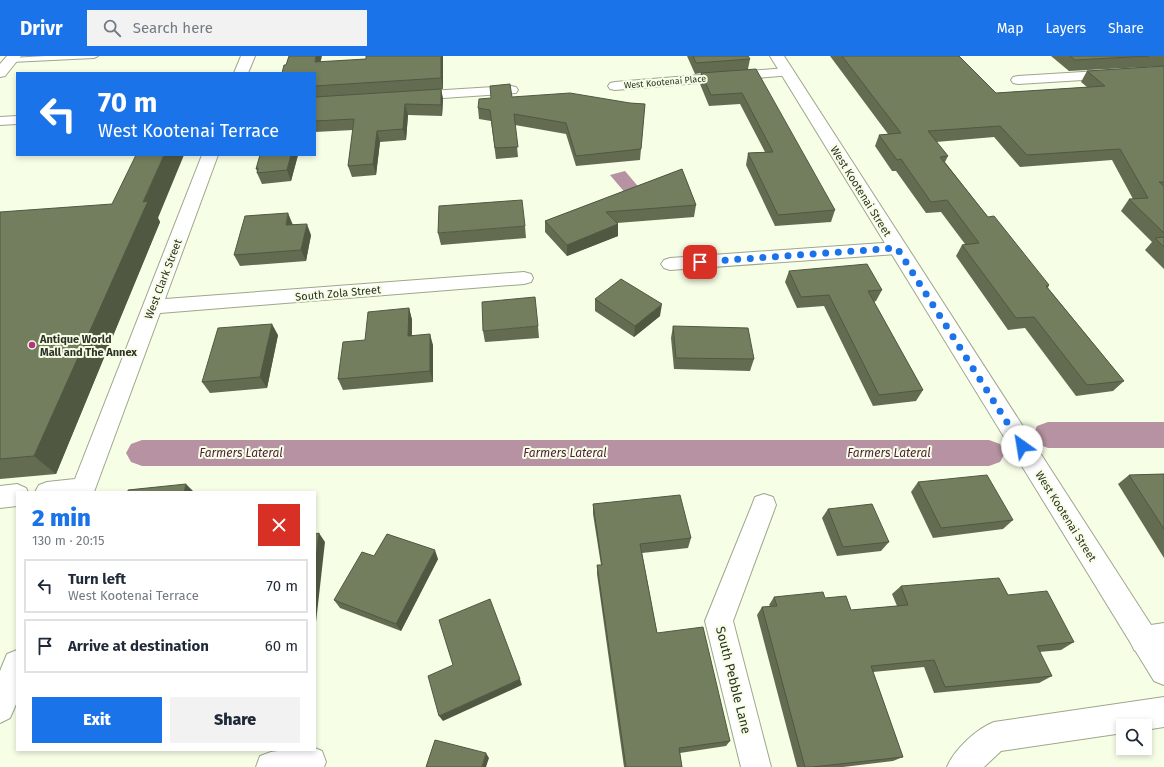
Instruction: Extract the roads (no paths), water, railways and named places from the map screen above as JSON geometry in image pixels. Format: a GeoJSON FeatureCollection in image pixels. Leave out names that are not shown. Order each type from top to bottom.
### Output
{"type":"FeatureCollection","features":[{"type":"Feature","properties":{"kind":"street"},"geometry":{"type":"LineString","coordinates":[[241,72],[248,56]]}},
{"type":"Feature","properties":{"kind":"street"},"geometry":{"type":"LineString","coordinates":[[0,73],[12,58]]}},
{"type":"Feature","properties":{"kind":"street","name":"West Kootenai Place"},"geometry":{"type":"LineString","coordinates":[[615,86],[782,64]]}},
{"type":"Feature","properties":{"kind":"street","name":"West Kootenai Street"},"geometry":{"type":"LineString","coordinates":[[782,64],[897,248],[1154,638],[1164,671]]}},
{"type":"Feature","properties":{"kind":"street"},"geometry":{"type":"LineString","coordinates":[[1018,80],[1164,71]]}},
{"type":"Feature","properties":{"kind":"street"},"geometry":{"type":"LineString","coordinates":[[401,97],[511,90]]}},
{"type":"Feature","properties":{"kind":"street"},"geometry":{"type":"LineString","coordinates":[[0,121],[16,120]]}},
{"type":"Feature","properties":{"kind":"street","name":"West Clark Street"},"geometry":{"type":"LineString","coordinates":[[83,490],[210,156]]}},
{"type":"Feature","properties":{"kind":"street"},"geometry":{"type":"LineString","coordinates":[[670,264],[897,248]]}},
{"type":"Feature","properties":{"kind":"street","name":"South Zola Street"},"geometry":{"type":"LineString","coordinates":[[152,307],[524,278]]}},
{"type":"Feature","properties":{"kind":"street"},"geometry":{"type":"LineString","coordinates":[[65,491],[83,490]]}},
{"type":"Feature","properties":{"kind":"street"},"geometry":{"type":"LineString","coordinates":[[0,497],[16,495]]}},
{"type":"Feature","properties":{"kind":"street","name":"South Pebble Lane"},"geometry":{"type":"LineString","coordinates":[[756,767],[719,621],[764,505]]}},
{"type":"Feature","properties":{"kind":"street"},"geometry":{"type":"LineString","coordinates":[[0,708],[16,667]]}},
{"type":"Feature","properties":{"kind":"street"},"geometry":{"type":"LineString","coordinates":[[962,767],[994,737],[1164,712]]}},
{"type":"Feature","properties":{"kind":"street"},"geometry":{"type":"LineString","coordinates":[[271,767],[310,762]]}},
{"type":"Feature","properties":{"kind":"lane"},"geometry":{"type":"LineString","coordinates":[[12,58],[94,56]]}},
{"type":"Feature","properties":{"kind":"waterway","name":"Farmers Lateral"},"geometry":{"type":"LineString","coordinates":[[1048,435],[1164,435]]}},
{"type":"Feature","properties":{"kind":"waterway","name":"Farmers Lateral"},"geometry":{"type":"LineString","coordinates":[[142,453],[989,453]]}},
{"type":"Feature","properties":{"kind":"place","name":"Antique World Mall and The Annex"},"geometry":{"type":"Point","coordinates":[32,345]}}]}
